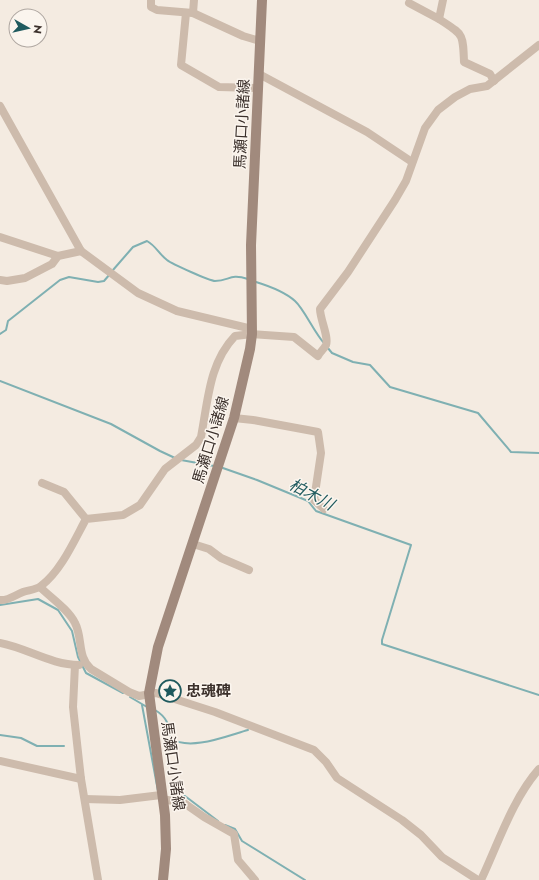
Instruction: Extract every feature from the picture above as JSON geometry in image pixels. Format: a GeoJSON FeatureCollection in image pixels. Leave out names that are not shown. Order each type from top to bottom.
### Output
{"type":"FeatureCollection","features":[{"type":"Feature","properties":{"kind":"main road","name":"馬瀬口小諸線"},"geometry":{"type":"LineString","coordinates":[[163,880],[165,815],[149,693],[158,647],[234,418],[252,332],[251,245],[262,0]]}},
{"type":"Feature","properties":{"kind":"street"},"geometry":{"type":"LineString","coordinates":[[151,0],[151,8],[157,10],[189,13],[243,36],[260,41]]}},
{"type":"Feature","properties":{"kind":"street"},"geometry":{"type":"LineString","coordinates":[[194,0],[189,13],[181,65],[219,87],[258,88]]}},
{"type":"Feature","properties":{"kind":"street"},"geometry":{"type":"LineString","coordinates":[[439,19],[442,0]]}},
{"type":"Feature","properties":{"kind":"street"},"geometry":{"type":"LineString","coordinates":[[409,3],[458,31],[463,39],[464,62],[490,74],[494,81]]}},
{"type":"Feature","properties":{"kind":"street"},"geometry":{"type":"LineString","coordinates":[[0,106],[81,251],[138,293],[177,311],[252,332],[294,337],[318,356],[326,345],[327,340],[320,315],[320,309],[348,272],[406,181],[425,128],[438,110],[454,97],[470,89],[487,86],[539,45]]}},
{"type":"Feature","properties":{"kind":"street"},"geometry":{"type":"LineString","coordinates":[[259,74],[367,132],[412,162]]}},
{"type":"Feature","properties":{"kind":"street"},"geometry":{"type":"LineString","coordinates":[[0,237],[58,256],[81,251]]}},
{"type":"Feature","properties":{"kind":"street"},"geometry":{"type":"LineString","coordinates":[[0,280],[7,281],[35,274],[52,264],[58,256]]}},
{"type":"Feature","properties":{"kind":"street"},"geometry":{"type":"LineString","coordinates":[[86,519],[123,515],[140,506],[164,469],[196,445],[201,437],[213,373],[220,354],[235,336],[252,332]]}},
{"type":"Feature","properties":{"kind":"street"},"geometry":{"type":"LineString","coordinates":[[234,418],[318,432],[321,453],[314,500],[324,509]]}},
{"type":"Feature","properties":{"kind":"street"},"geometry":{"type":"LineString","coordinates":[[42,483],[64,492],[86,519]]}},
{"type":"Feature","properties":{"kind":"street"},"geometry":{"type":"LineString","coordinates":[[0,600],[4,601],[40,587],[54,572],[69,550],[86,519]]}},
{"type":"Feature","properties":{"kind":"street"},"geometry":{"type":"LineString","coordinates":[[193,544],[209,549],[221,558],[249,570]]}},
{"type":"Feature","properties":{"kind":"street"},"geometry":{"type":"LineString","coordinates":[[40,587],[68,613],[75,623],[82,655],[86,665]]}},
{"type":"Feature","properties":{"kind":"street"},"geometry":{"type":"LineString","coordinates":[[0,643],[19,647],[52,661],[75,665],[86,665],[129,692],[139,696],[149,693],[156,693],[215,712],[314,750],[326,762],[337,778],[402,820],[421,835],[442,857],[478,880]]}},
{"type":"Feature","properties":{"kind":"street"},"geometry":{"type":"LineString","coordinates":[[75,665],[73,707],[81,779],[98,880]]}},
{"type":"Feature","properties":{"kind":"street"},"geometry":{"type":"LineString","coordinates":[[0,761],[81,779]]}},
{"type":"Feature","properties":{"kind":"street"},"geometry":{"type":"LineString","coordinates":[[481,880],[517,801],[528,781],[539,769]]}},
{"type":"Feature","properties":{"kind":"street"},"geometry":{"type":"LineString","coordinates":[[85,799],[120,800],[162,797],[184,803],[204,817],[234,834],[238,860],[255,880]]}},
{"type":"Feature","properties":{"kind":"waterway"},"geometry":{"type":"LineString","coordinates":[[113,270],[133,247],[147,241],[153,245],[167,260],[206,278],[215,281],[233,277],[248,279]]}},
{"type":"Feature","properties":{"kind":"waterway"},"geometry":{"type":"LineString","coordinates":[[0,334],[6,330],[8,321],[60,280],[69,277],[98,282],[104,281],[110,274]]}},
{"type":"Feature","properties":{"kind":"waterway"},"geometry":{"type":"LineString","coordinates":[[256,282],[282,292],[295,301],[302,309],[324,343]]}},
{"type":"Feature","properties":{"kind":"waterway"},"geometry":{"type":"LineString","coordinates":[[327,347],[332,353],[353,362],[370,365],[390,387],[478,413],[511,452],[539,453]]}},
{"type":"Feature","properties":{"kind":"waterway","name":"柏木川"},"geometry":{"type":"LineString","coordinates":[[0,381],[111,424],[175,458]]}},
{"type":"Feature","properties":{"kind":"waterway","name":"柏木川"},"geometry":{"type":"LineString","coordinates":[[181,460],[214,466]]}},
{"type":"Feature","properties":{"kind":"waterway","name":"柏木川"},"geometry":{"type":"LineString","coordinates":[[220,467],[257,480],[308,501],[316,511],[411,545],[382,644],[539,695]]}},
{"type":"Feature","properties":{"kind":"waterway"},"geometry":{"type":"LineString","coordinates":[[0,605],[38,599],[58,610],[72,631],[78,657],[86,673],[123,693]]}},
{"type":"Feature","properties":{"kind":"waterway"},"geometry":{"type":"LineString","coordinates":[[130,697],[147,707]]}},
{"type":"Feature","properties":{"kind":"waterway"},"geometry":{"type":"LineString","coordinates":[[142,705],[158,791]]}},
{"type":"Feature","properties":{"kind":"waterway"},"geometry":{"type":"LineString","coordinates":[[155,710],[167,722],[171,738],[179,742],[198,743],[248,730]]}},
{"type":"Feature","properties":{"kind":"waterway"},"geometry":{"type":"LineString","coordinates":[[0,735],[21,738],[37,746],[64,746]]}},
{"type":"Feature","properties":{"kind":"waterway"},"geometry":{"type":"LineString","coordinates":[[171,797],[185,796],[218,821]]}},
{"type":"Feature","properties":{"kind":"waterway"},"geometry":{"type":"LineString","coordinates":[[225,825],[235,829],[242,841],[305,880]]}},
{"type":"Feature","properties":{"kind":"place","name":"忠魂碑"},"geometry":{"type":"Point","coordinates":[170,691]}}]}
